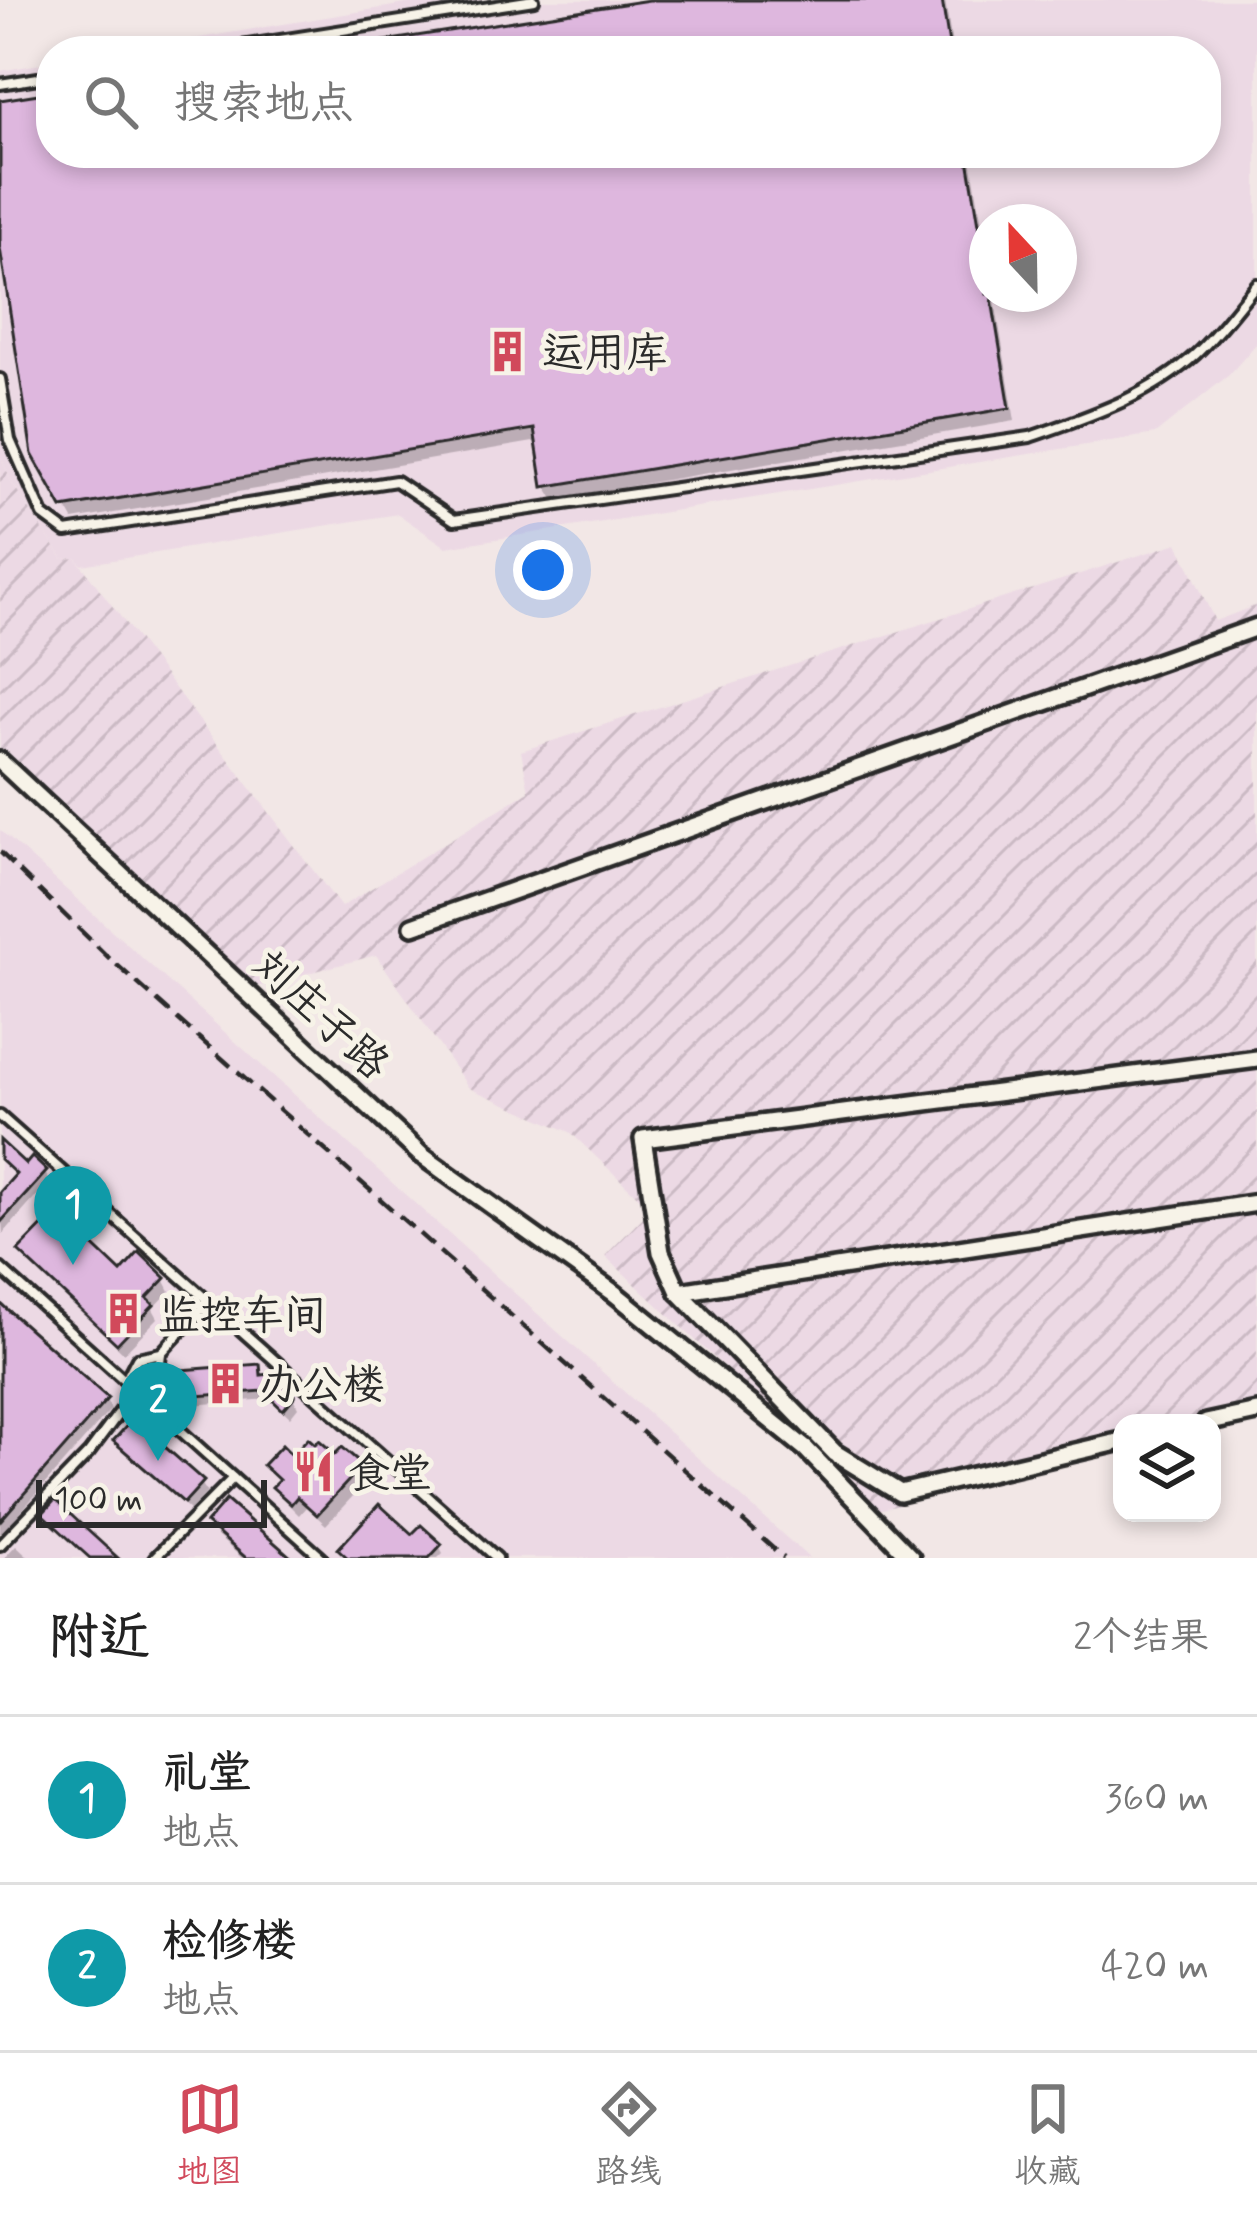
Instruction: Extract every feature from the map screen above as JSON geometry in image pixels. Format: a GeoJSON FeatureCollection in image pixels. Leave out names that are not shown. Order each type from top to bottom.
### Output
{"type":"FeatureCollection","features":[{"type":"Feature","properties":{"kind":"street"},"geometry":{"type":"LineString","coordinates":[[413,926],[1257,627]]}},
{"type":"Feature","properties":{"kind":"street","name":"刘庄子路"},"geometry":{"type":"LineString","coordinates":[[0,761],[421,1155],[614,1293],[806,1449],[911,1558]]}},
{"type":"Feature","properties":{"kind":"street"},"geometry":{"type":"LineString","coordinates":[[1113,1443],[900,1493],[835,1453],[679,1292],[661,1252],[643,1139],[1257,1059]]}},
{"type":"Feature","properties":{"kind":"street"},"geometry":{"type":"LineString","coordinates":[[679,1292],[1257,1203]]}},
{"type":"Feature","properties":{"kind":"street"},"geometry":{"type":"LineString","coordinates":[[1221,1420],[1257,1412]]}},
{"type":"Feature","properties":{"kind":"lane"},"geometry":{"type":"LineString","coordinates":[[305,36],[534,0]]}},
{"type":"Feature","properties":{"kind":"lane"},"geometry":{"type":"LineString","coordinates":[[0,84],[36,78]]}},
{"type":"Feature","properties":{"kind":"lane"},"geometry":{"type":"LineString","coordinates":[[0,380],[10,440],[43,514],[66,532],[396,481],[454,520],[1030,436],[1112,408],[1157,383],[1196,354],[1257,284]]}},
{"type":"Feature","properties":{"kind":"lane"},"geometry":{"type":"LineString","coordinates":[[0,1116],[497,1558]]}},
{"type":"Feature","properties":{"kind":"lane"},"geometry":{"type":"LineString","coordinates":[[0,1268],[322,1558]]}},
{"type":"Feature","properties":{"kind":"lane"},"geometry":{"type":"LineString","coordinates":[[146,1400],[158,1380],[161,1353],[209,1300]]}},
{"type":"Feature","properties":{"kind":"lane"},"geometry":{"type":"LineString","coordinates":[[125,1381],[137,1358],[161,1353]]}},
{"type":"Feature","properties":{"kind":"lane"},"geometry":{"type":"LineString","coordinates":[[0,1545],[89,1453],[136,1390]]}},
{"type":"Feature","properties":{"kind":"lane"},"geometry":{"type":"LineString","coordinates":[[154,1558],[233,1478]]}},
{"type":"Feature","properties":{"kind":"shaded area","name":"运用库"},"geometry":{"type":"Polygon","coordinates":[[[430,0],[1257,0],[1257,343],[1229,375],[1155,434],[446,547],[398,514],[82,565],[76,558],[63,559],[12,483],[0,455],[0,71],[36,65],[36,168],[1221,168],[1221,36],[210,36],[430,0]]]}},
{"type":"Feature","properties":{"kind":"shaded area"},"geometry":{"type":"Polygon","coordinates":[[[0,455],[12,483],[63,559],[76,558],[341,907],[529,791],[521,751],[1178,543],[1215,621],[1257,605],[1257,1421],[1221,1430],[1221,1414],[1113,1414],[1113,1455],[878,1510],[605,1256],[651,1209],[570,1132],[469,1088],[376,955],[237,992],[0,776],[0,455]]]}},
{"type":"Feature","properties":{"kind":"shaded area"},"geometry":{"type":"Polygon","coordinates":[[[0,830],[809,1558],[498,1558],[226,1321],[493,1558],[0,1558],[0,830]]]}},
{"type":"Feature","properties":{"kind":"building"},"geometry":{"type":"Polygon","coordinates":[[[649,0],[942,0],[948,36],[417,36],[649,0]]]}},
{"type":"Feature","properties":{"kind":"building","name":"运用库"},"geometry":{"type":"Polygon","coordinates":[[[36,94],[36,168],[970,168],[976,204],[969,204],[969,312],[994,312],[1010,408],[543,487],[534,429],[62,508],[32,454],[0,248],[0,100],[36,94]]]}},
{"type":"Feature","properties":{"kind":"building"},"geometry":{"type":"Polygon","coordinates":[[[0,1140],[26,1164],[32,1157],[47,1171],[0,1223],[0,1192],[16,1174],[0,1159],[0,1140]]]}},
{"type":"Feature","properties":{"kind":"building"},"geometry":{"type":"Polygon","coordinates":[[[57,1211],[121,1272],[139,1252],[166,1278],[147,1298],[154,1305],[117,1344],[18,1251],[57,1211]]]}},
{"type":"Feature","properties":{"kind":"building"},"geometry":{"type":"Polygon","coordinates":[[[0,1303],[108,1398],[0,1521],[0,1303]]]}},
{"type":"Feature","properties":{"kind":"building","name":"办公楼"},"geometry":{"type":"Polygon","coordinates":[[[260,1364],[261,1375],[271,1374],[295,1396],[283,1410],[263,1391],[170,1398],[168,1371],[260,1364]]]}},
{"type":"Feature","properties":{"kind":"building"},"geometry":{"type":"Polygon","coordinates":[[[133,1419],[204,1481],[184,1503],[113,1441],[133,1419]]]}},
{"type":"Feature","properties":{"kind":"building","name":"食堂"},"geometry":{"type":"Polygon","coordinates":[[[308,1438],[315,1444],[319,1440],[335,1454],[342,1447],[363,1465],[317,1515],[297,1497],[291,1504],[272,1487],[279,1480],[263,1465],[282,1445],[292,1455],[308,1438]]]}},
{"type":"Feature","properties":{"kind":"building"},"geometry":{"type":"Polygon","coordinates":[[[55,1500],[118,1558],[90,1558],[81,1550],[42,1514],[55,1500]]]}},
{"type":"Feature","properties":{"kind":"building"},"geometry":{"type":"Polygon","coordinates":[[[226,1500],[292,1558],[246,1558],[206,1523],[226,1500]]]}},
{"type":"Feature","properties":{"kind":"building"},"geometry":{"type":"Polygon","coordinates":[[[379,1504],[412,1534],[421,1525],[442,1544],[429,1558],[348,1558],[338,1549],[379,1504]]]}},
{"type":"Feature","properties":{"kind":"railway"},"geometry":{"type":"LineString","coordinates":[[0,852],[108,957],[784,1558]]}},
{"type":"Feature","properties":{"kind":"place","name":"运用库"},"geometry":{"type":"Point","coordinates":[508,351]}},
{"type":"Feature","properties":{"kind":"place","name":"礼堂"},"geometry":{"type":"Point","coordinates":[73,1265]}},
{"type":"Feature","properties":{"kind":"place","name":"监控车间"},"geometry":{"type":"Point","coordinates":[124,1314]}},
{"type":"Feature","properties":{"kind":"place","name":"办公楼"},"geometry":{"type":"Point","coordinates":[225,1383]}},
{"type":"Feature","properties":{"kind":"place","name":"检修楼"},"geometry":{"type":"Point","coordinates":[158,1461]}},
{"type":"Feature","properties":{"kind":"place","name":"食堂"},"geometry":{"type":"Point","coordinates":[314,1472]}}]}
